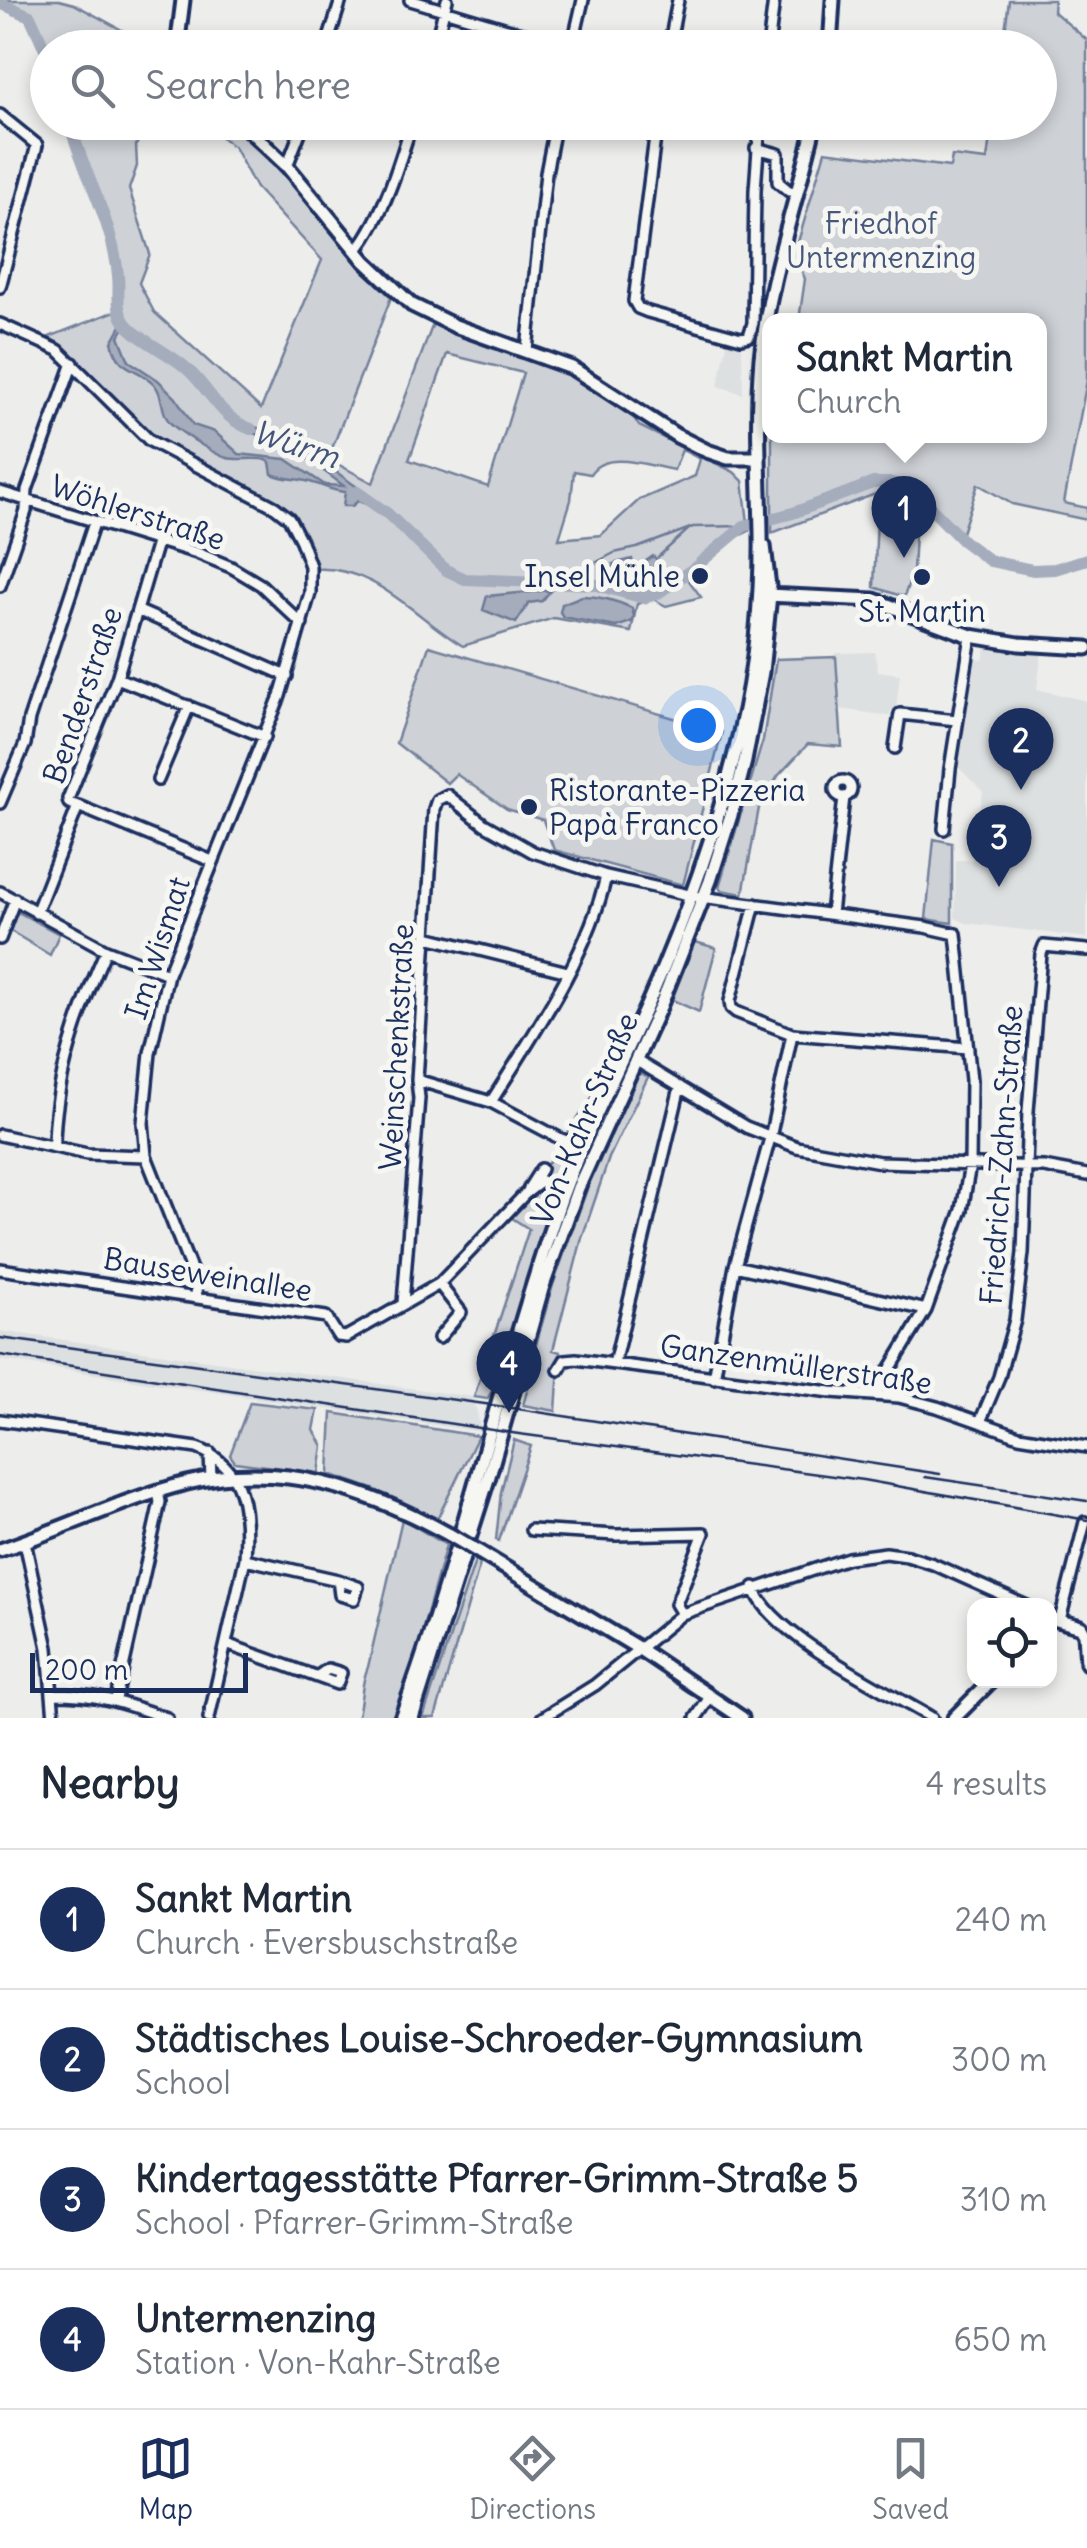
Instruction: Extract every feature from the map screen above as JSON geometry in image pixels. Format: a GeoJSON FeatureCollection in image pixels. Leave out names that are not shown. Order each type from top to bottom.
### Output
{"type":"FeatureCollection","features":[{"type":"Feature","properties":{"kind":"main road"},"geometry":{"type":"LineString","coordinates":[[179,30],[184,0]]}},
{"type":"Feature","properties":{"kind":"main road"},"geometry":{"type":"LineString","coordinates":[[831,30],[833,0]]}},
{"type":"Feature","properties":{"kind":"main road"},"geometry":{"type":"LineString","coordinates":[[260,140],[288,166],[380,278],[412,304],[455,326],[572,368],[706,451],[728,458],[758,458]]}},
{"type":"Feature","properties":{"kind":"main road","name":"Von-Kahr-Straße"},"geometry":{"type":"LineString","coordinates":[[768,313],[772,283],[811,140]]}},
{"type":"Feature","properties":{"kind":"main road","name":"Von-Kahr-Straße"},"geometry":{"type":"LineString","coordinates":[[412,1718],[490,1476],[542,1289],[578,1188],[660,1008],[698,896],[742,726],[764,594],[758,458],[762,352]]}},
{"type":"Feature","properties":{"kind":"main road"},"geometry":{"type":"LineString","coordinates":[[764,594],[876,600],[971,636],[1019,644],[1087,648]]}},
{"type":"Feature","properties":{"kind":"main road","name":"Von-Kahr-Straße"},"geometry":{"type":"LineString","coordinates":[[401,1718],[472,1500],[533,1285],[582,1146],[698,896]]}},
{"type":"Feature","properties":{"kind":"main road"},"geometry":{"type":"LineString","coordinates":[[0,1550],[158,1492],[211,1479],[235,1476],[322,1480],[368,1494],[450,1534],[638,1648],[742,1718]]}},
{"type":"Feature","properties":{"kind":"main road"},"geometry":{"type":"LineString","coordinates":[[1057,1620],[1084,1628],[1087,1663]]}},
{"type":"Feature","properties":{"kind":"main road"},"geometry":{"type":"LineString","coordinates":[[954,1718],[984,1688]]}},
{"type":"Feature","properties":{"kind":"street"},"geometry":{"type":"LineString","coordinates":[[331,30],[340,0]]}},
{"type":"Feature","properties":{"kind":"street"},"geometry":{"type":"LineString","coordinates":[[410,0],[446,4],[520,30]]}},
{"type":"Feature","properties":{"kind":"street"},"geometry":{"type":"LineString","coordinates":[[576,30],[583,0]]}},
{"type":"Feature","properties":{"kind":"street"},"geometry":{"type":"LineString","coordinates":[[672,30],[678,0]]}},
{"type":"Feature","properties":{"kind":"street"},"geometry":{"type":"LineString","coordinates":[[770,30],[774,0]]}},
{"type":"Feature","properties":{"kind":"street"},"geometry":{"type":"LineString","coordinates":[[439,30],[446,4]]}},
{"type":"Feature","properties":{"kind":"street"},"geometry":{"type":"LineString","coordinates":[[0,115],[30,139]]}},
{"type":"Feature","properties":{"kind":"street"},"geometry":{"type":"LineString","coordinates":[[0,287],[37,145],[31,140]]}},
{"type":"Feature","properties":{"kind":"street"},"geometry":{"type":"LineString","coordinates":[[288,166],[297,140]]}},
{"type":"Feature","properties":{"kind":"street"},"geometry":{"type":"LineString","coordinates":[[357,250],[380,209],[405,140]]}},
{"type":"Feature","properties":{"kind":"street"},"geometry":{"type":"LineString","coordinates":[[527,350],[552,140]]}},
{"type":"Feature","properties":{"kind":"street"},"geometry":{"type":"LineString","coordinates":[[655,140],[634,302],[648,312],[746,338],[753,323],[757,140]]}},
{"type":"Feature","properties":{"kind":"street"},"geometry":{"type":"LineString","coordinates":[[756,148],[778,154],[778,182],[797,192]]}},
{"type":"Feature","properties":{"kind":"street","name":"Im Wismat"},"geometry":{"type":"LineString","coordinates":[[0,324],[58,350],[150,441],[275,507],[289,518],[310,566],[310,593],[288,676],[168,974],[150,1053],[142,1123],[146,1156],[194,1277],[197,1296]]}},
{"type":"Feature","properties":{"kind":"street"},"geometry":{"type":"LineString","coordinates":[[0,586],[33,472],[73,364]]}},
{"type":"Feature","properties":{"kind":"street","name":"Wöhlerstraße"},"geometry":{"type":"LineString","coordinates":[[0,492],[230,567],[261,585],[302,624]]}},
{"type":"Feature","properties":{"kind":"street"},"geometry":{"type":"LineString","coordinates":[[0,803],[24,744],[28,719],[94,523]]}},
{"type":"Feature","properties":{"kind":"street","name":"Benderstraße"},"geometry":{"type":"LineString","coordinates":[[36,914],[78,806],[68,798],[117,678],[158,543]]}},
{"type":"Feature","properties":{"kind":"street"},"geometry":{"type":"LineString","coordinates":[[139,612],[288,676]]}},
{"type":"Feature","properties":{"kind":"street"},"geometry":{"type":"LineString","coordinates":[[944,830],[971,636]]}},
{"type":"Feature","properties":{"kind":"street"},"geometry":{"type":"LineString","coordinates":[[117,678],[264,736]]}},
{"type":"Feature","properties":{"kind":"street"},"geometry":{"type":"LineString","coordinates":[[158,780],[189,706]]}},
{"type":"Feature","properties":{"kind":"street"},"geometry":{"type":"LineString","coordinates":[[896,748],[900,714],[957,720]]}},
{"type":"Feature","properties":{"kind":"street","name":"Weinschenkstraße"},"geometry":{"type":"LineString","coordinates":[[403,1304],[419,1098],[434,809],[442,795],[447,795],[484,824],[533,852],[606,876]]}},
{"type":"Feature","properties":{"kind":"street"},"geometry":{"type":"LineString","coordinates":[[831,914],[844,797]]}},
{"type":"Feature","properties":{"kind":"street"},"geometry":{"type":"LineString","coordinates":[[78,806],[212,861]]}},
{"type":"Feature","properties":{"kind":"street"},"geometry":{"type":"LineString","coordinates":[[491,1102],[552,1005],[606,876],[698,896],[952,931],[958,942],[973,1108],[970,1165],[962,1210],[926,1310],[875,1394]]}},
{"type":"Feature","properties":{"kind":"street"},"geometry":{"type":"LineString","coordinates":[[0,892],[106,950],[168,974]]}},
{"type":"Feature","properties":{"kind":"street"},"geometry":{"type":"LineString","coordinates":[[0,938],[14,899]]}},
{"type":"Feature","properties":{"kind":"street"},"geometry":{"type":"LineString","coordinates":[[754,904],[731,1008],[792,1034],[968,1048]]}},
{"type":"Feature","properties":{"kind":"street"},"geometry":{"type":"LineString","coordinates":[[428,937],[568,972]]}},
{"type":"Feature","properties":{"kind":"street","name":"Friedrich-Zahn-Straße"},"geometry":{"type":"LineString","coordinates":[[980,1422],[999,1376],[1015,1320],[1044,946],[1087,950]]}},
{"type":"Feature","properties":{"kind":"street"},"geometry":{"type":"LineString","coordinates":[[54,1148],[56,1114],[68,1056],[89,988],[106,950]]}},
{"type":"Feature","properties":{"kind":"street"},"geometry":{"type":"LineString","coordinates":[[714,1378],[735,1266],[770,1138],[792,1034]]}},
{"type":"Feature","properties":{"kind":"street"},"geometry":{"type":"LineString","coordinates":[[634,1060],[770,1138],[826,1154],[880,1162],[1026,1166],[1087,1175]]}},
{"type":"Feature","properties":{"kind":"street"},"geometry":{"type":"LineString","coordinates":[[417,1080],[491,1102],[582,1146]]}},
{"type":"Feature","properties":{"kind":"street","name":"Ganzenmüllerstraße"},"geometry":{"type":"LineString","coordinates":[[614,1364],[680,1087]]}},
{"type":"Feature","properties":{"kind":"street"},"geometry":{"type":"LineString","coordinates":[[0,1135],[87,1154],[146,1156]]}},
{"type":"Feature","properties":{"kind":"street","name":"Bauseweinallee"},"geometry":{"type":"LineString","coordinates":[[0,1269],[326,1317],[342,1337],[439,1284],[524,1194],[541,1168]]}},
{"type":"Feature","properties":{"kind":"street","name":"Bauseweinallee"},"geometry":{"type":"LineString","coordinates":[[524,1194],[542,1181]]}},
{"type":"Feature","properties":{"kind":"street"},"geometry":{"type":"LineString","coordinates":[[735,1266],[926,1310]]}},
{"type":"Feature","properties":{"kind":"street"},"geometry":{"type":"LineString","coordinates":[[439,1284],[461,1312],[439,1338]]}},
{"type":"Feature","properties":{"kind":"street","name":"Ganzenmüllerstraße"},"geometry":{"type":"LineString","coordinates":[[559,1370],[565,1360],[875,1394],[919,1402],[1019,1436],[1087,1447]]}},
{"type":"Feature","properties":{"kind":"street"},"geometry":{"type":"LineString","coordinates":[[0,1420],[197,1448],[221,1459],[235,1476],[247,1532],[245,1558],[209,1718]]}},
{"type":"Feature","properties":{"kind":"street"},"geometry":{"type":"LineString","coordinates":[[210,1453],[211,1479]]}},
{"type":"Feature","properties":{"kind":"street"},"geometry":{"type":"LineString","coordinates":[[116,1699],[160,1502],[158,1492]]}},
{"type":"Feature","properties":{"kind":"street"},"geometry":{"type":"LineString","coordinates":[[1057,1603],[1085,1522]]}},
{"type":"Feature","properties":{"kind":"street"},"geometry":{"type":"LineString","coordinates":[[530,1530],[616,1536],[704,1533],[676,1604],[682,1614]]}},
{"type":"Feature","properties":{"kind":"street"},"geometry":{"type":"LineString","coordinates":[[25,1542],[38,1591],[54,1718]]}},
{"type":"Feature","properties":{"kind":"street"},"geometry":{"type":"LineString","coordinates":[[542,1718],[595,1686],[682,1614],[848,1558],[886,1553],[933,1564],[1009,1598]]}},
{"type":"Feature","properties":{"kind":"street"},"geometry":{"type":"LineString","coordinates":[[245,1558],[338,1580]]}},
{"type":"Feature","properties":{"kind":"street"},"geometry":{"type":"LineString","coordinates":[[754,1588],[756,1596],[793,1634],[932,1718]]}},
{"type":"Feature","properties":{"kind":"street"},"geometry":{"type":"LineString","coordinates":[[226,1644],[318,1676]]}},
{"type":"Feature","properties":{"kind":"street"},"geometry":{"type":"LineString","coordinates":[[53,1694],[116,1699],[166,1718]]}},
{"type":"Feature","properties":{"kind":"street"},"geometry":{"type":"LineString","coordinates":[[696,1718],[710,1697]]}},
{"type":"Feature","properties":{"kind":"shaded area"},"geometry":{"type":"Polygon","coordinates":[[[728,339],[742,345],[743,394],[718,386],[728,339]]]}},
{"type":"Feature","properties":{"kind":"shaded area"},"geometry":{"type":"Polygon","coordinates":[[[986,646],[1042,652],[1037,689],[1087,701],[1087,938],[966,923],[955,918],[956,860],[972,860],[983,792],[956,765],[973,658],[983,660],[986,646]]]}},
{"type":"Feature","properties":{"kind":"shaded area"},"geometry":{"type":"Polygon","coordinates":[[[875,652],[878,671],[900,674],[896,710],[891,710],[890,716],[839,709],[836,653],[875,652]]]}},
{"type":"Feature","properties":{"kind":"shaded area"},"geometry":{"type":"Polygon","coordinates":[[[0,1331],[474,1397],[481,1432],[0,1360],[0,1331]]]}},
{"type":"Feature","properties":{"kind":"green space"},"geometry":{"type":"Polygon","coordinates":[[[59,0],[122,30],[33,30],[18,12],[0,3],[59,0]]]}},
{"type":"Feature","properties":{"kind":"green space","name":"Friedhof Untermenzing"},"geometry":{"type":"Polygon","coordinates":[[[1009,0],[1054,0],[1053,11],[1087,40],[1087,380],[1064,503],[1087,508],[1087,520],[1012,504],[978,484],[960,539],[917,494],[913,571],[904,597],[874,587],[878,493],[772,533],[772,443],[1047,443],[1047,313],[800,313],[805,279],[793,259],[825,151],[950,167],[952,156],[987,160],[990,140],[1057,140],[1057,30],[1005,30],[1009,0]]]}},
{"type":"Feature","properties":{"kind":"green space"},"geometry":{"type":"Polygon","coordinates":[[[73,140],[139,140],[137,166],[129,189],[150,254],[139,283],[154,312],[261,409],[322,260],[256,188],[234,147],[225,140],[251,140],[279,166],[392,295],[328,459],[373,483],[434,321],[577,376],[625,408],[639,426],[734,472],[743,481],[749,531],[725,543],[687,578],[701,597],[666,606],[653,599],[637,604],[631,632],[554,618],[463,646],[375,584],[356,575],[314,569],[290,516],[148,437],[70,353],[49,337],[118,310],[111,235],[73,140]],[[447,354],[409,460],[488,487],[523,373],[447,354]],[[682,450],[674,470],[617,461],[597,466],[590,474],[574,471],[571,500],[559,539],[601,535],[639,500],[695,476],[700,459],[682,450]]]}},
{"type":"Feature","properties":{"kind":"green space"},"geometry":{"type":"Polygon","coordinates":[[[429,646],[722,732],[683,885],[554,850],[543,820],[507,809],[456,774],[447,783],[396,743],[429,646]]]}},
{"type":"Feature","properties":{"kind":"green space"},"geometry":{"type":"Polygon","coordinates":[[[836,657],[842,747],[808,744],[778,776],[759,808],[743,894],[721,890],[763,740],[776,659],[836,657]]]}},
{"type":"Feature","properties":{"kind":"green space"},"geometry":{"type":"Polygon","coordinates":[[[934,839],[952,843],[952,923],[926,919],[934,839]]]}},
{"type":"Feature","properties":{"kind":"green space"},"geometry":{"type":"Polygon","coordinates":[[[14,910],[59,934],[50,955],[7,929],[14,910]]]}},
{"type":"Feature","properties":{"kind":"green space"},"geometry":{"type":"Polygon","coordinates":[[[692,941],[716,948],[699,1012],[668,998],[692,941]]]}},
{"type":"Feature","properties":{"kind":"green space"},"geometry":{"type":"Polygon","coordinates":[[[639,1072],[648,1077],[609,1158],[582,1238],[553,1350],[560,1352],[556,1411],[523,1405],[553,1285],[597,1161],[639,1072]]]}},
{"type":"Feature","properties":{"kind":"green space"},"geometry":{"type":"Polygon","coordinates":[[[607,1075],[561,1184],[496,1385],[487,1399],[474,1397],[529,1229],[512,1218],[529,1194],[547,1188],[550,1181],[542,1172],[607,1075]]]}},
{"type":"Feature","properties":{"kind":"green space"},"geometry":{"type":"Polygon","coordinates":[[[250,1402],[318,1410],[314,1430],[323,1446],[319,1473],[235,1462],[230,1455],[250,1402]]]}},
{"type":"Feature","properties":{"kind":"green space"},"geometry":{"type":"Polygon","coordinates":[[[332,1413],[478,1436],[437,1519],[373,1489],[329,1474],[332,1413]]]}},
{"type":"Feature","properties":{"kind":"green space"},"geometry":{"type":"Polygon","coordinates":[[[514,1440],[531,1446],[499,1541],[496,1540],[501,1492],[514,1440]]]}},
{"type":"Feature","properties":{"kind":"green space"},"geometry":{"type":"Polygon","coordinates":[[[402,1519],[446,1545],[394,1718],[357,1718],[364,1680],[402,1519]]]}},
{"type":"Feature","properties":{"kind":"green space"},"geometry":{"type":"Polygon","coordinates":[[[476,1558],[480,1564],[435,1718],[423,1718],[476,1558]]]}},
{"type":"Feature","properties":{"kind":"water"},"geometry":{"type":"Polygon","coordinates":[[[122,324],[125,326],[119,336],[129,361],[158,380],[176,398],[193,425],[215,432],[239,454],[286,459],[325,485],[344,486],[293,448],[237,427],[240,421],[296,443],[371,497],[366,504],[358,501],[343,506],[345,492],[272,474],[266,460],[222,456],[178,429],[166,416],[154,384],[124,364],[115,352],[112,342],[122,324]]]}},
{"type":"Feature","properties":{"kind":"water"},"geometry":{"type":"Polygon","coordinates":[[[653,556],[663,565],[659,575],[634,584],[616,581],[613,564],[632,559],[634,570],[638,570],[653,556]]]}},
{"type":"Feature","properties":{"kind":"water"},"geometry":{"type":"Polygon","coordinates":[[[551,590],[542,601],[529,603],[516,623],[483,610],[487,596],[551,590]]]}},
{"type":"Feature","properties":{"kind":"water"},"geometry":{"type":"Polygon","coordinates":[[[582,596],[626,605],[632,608],[634,617],[616,627],[563,617],[562,604],[582,596]]]}},
{"type":"Feature","properties":{"kind":"waterway","name":"Würm"},"geometry":{"type":"LineString","coordinates":[[0,3],[30,16],[36,30]]}},
{"type":"Feature","properties":{"kind":"waterway","name":"Würm"},"geometry":{"type":"LineString","coordinates":[[75,140],[110,236],[124,321],[185,367],[222,410],[251,429]]}},
{"type":"Feature","properties":{"kind":"waterway","name":"Würm"},"geometry":{"type":"LineString","coordinates":[[701,562],[744,526],[793,513],[873,483],[892,483],[916,493],[963,541],[990,561],[1033,570],[1055,569],[1087,559]]}},
{"type":"Feature","properties":{"kind":"waterway","name":"Würm"},"geometry":{"type":"LineString","coordinates":[[357,492],[388,514],[446,570],[465,579],[593,584],[644,598],[696,567]]}},
{"type":"Feature","properties":{"kind":"waterway","name":"Würm"},"geometry":{"type":"LineString","coordinates":[[584,584],[593,564],[614,553],[693,527],[744,526]]}},
{"type":"Feature","properties":{"kind":"waterway"},"geometry":{"type":"LineString","coordinates":[[658,557],[690,528]]}},
{"type":"Feature","properties":{"kind":"railway"},"geometry":{"type":"LineString","coordinates":[[0,1338],[485,1404],[940,1474]]}},
{"type":"Feature","properties":{"kind":"railway"},"geometry":{"type":"LineString","coordinates":[[0,1355],[519,1434],[863,1480],[1087,1520]]}},
{"type":"Feature","properties":{"kind":"railway"},"geometry":{"type":"LineString","coordinates":[[925,1477],[1087,1501]]}},
{"type":"Feature","properties":{"kind":"place","name":"Sankt Martin"},"geometry":{"type":"Point","coordinates":[904,558]}},
{"type":"Feature","properties":{"kind":"place","name":"Insel Mühle"},"geometry":{"type":"Point","coordinates":[700,576]}},
{"type":"Feature","properties":{"kind":"place","name":"St. Martin"},"geometry":{"type":"Point","coordinates":[922,577]}},
{"type":"Feature","properties":{"kind":"place","name":"Städtisches Louise-Schroeder-Gymnasium"},"geometry":{"type":"Point","coordinates":[1021,790]}},
{"type":"Feature","properties":{"kind":"place","name":"Ristorante-Pizzeria Papà Franco"},"geometry":{"type":"Point","coordinates":[529,807]}},
{"type":"Feature","properties":{"kind":"place","name":"Kindertagesstätte Pfarrer-Grimm-Straße 5"},"geometry":{"type":"Point","coordinates":[999,887]}},
{"type":"Feature","properties":{"kind":"place","name":"Untermenzing"},"geometry":{"type":"Point","coordinates":[509,1413]}}]}
